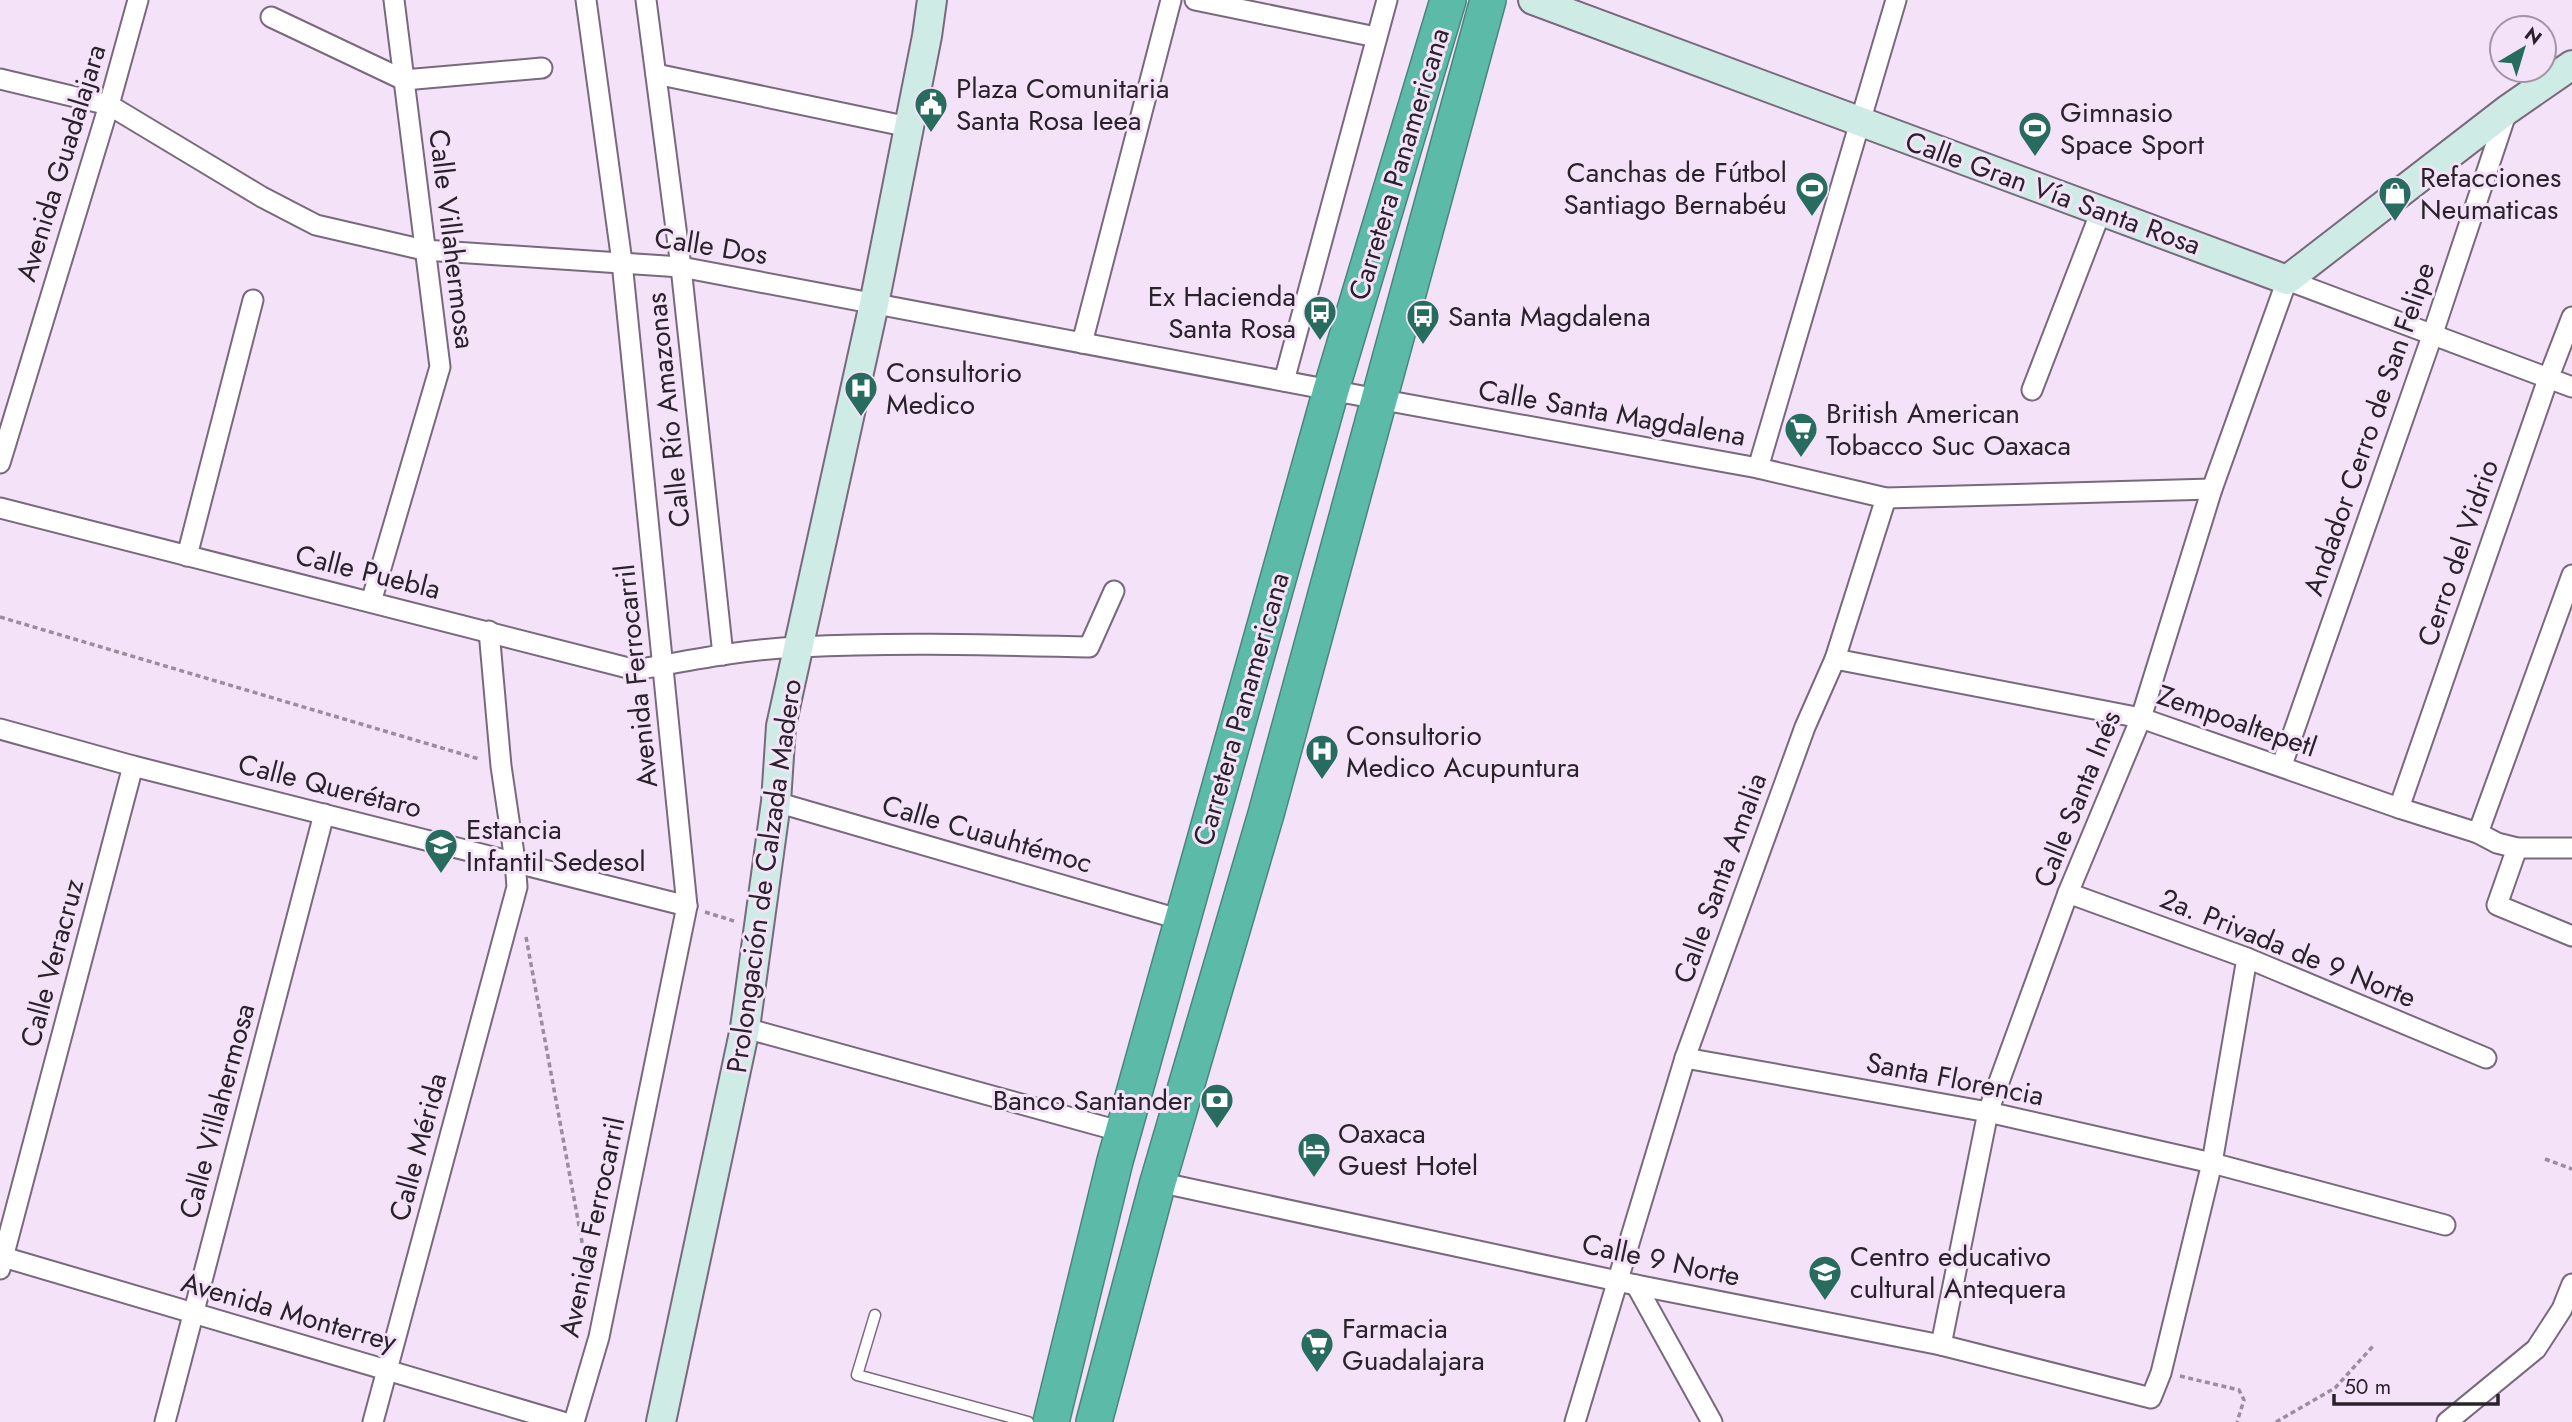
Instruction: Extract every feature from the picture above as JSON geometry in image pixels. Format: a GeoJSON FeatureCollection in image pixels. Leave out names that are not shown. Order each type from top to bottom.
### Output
{"type":"FeatureCollection","features":[{"type":"Feature","properties":{"kind":"highway","name":"Carretera Panamericana"},"geometry":{"type":"LineString","coordinates":[[1051,1422],[1123,1132],[1182,920],[1331,390],[1448,0]]}},
{"type":"Feature","properties":{"kind":"highway","name":"Carretera Panamericana"},"geometry":{"type":"LineString","coordinates":[[1094,1422],[1158,1182],[1266,814],[1488,0]]}},
{"type":"Feature","properties":{"kind":"street","name":"Avenida Guadalajara"},"geometry":{"type":"LineString","coordinates":[[0,463],[109,105],[138,0]]}},
{"type":"Feature","properties":{"kind":"street","name":"Calle Villahermosa"},"geometry":{"type":"LineString","coordinates":[[371,602],[440,367],[394,0]]}},
{"type":"Feature","properties":{"kind":"street","name":"Avenida Ferrocarril"},"geometry":{"type":"LineString","coordinates":[[574,1422],[599,1337],[687,906],[622,262],[586,0]]}},
{"type":"Feature","properties":{"kind":"street","name":"Calle Río Amazonas"},"geometry":{"type":"LineString","coordinates":[[646,0],[681,267],[723,655]]}},
{"type":"Feature","properties":{"kind":"street","name":"Prolongación de Calzada Madero"},"geometry":{"type":"LineString","coordinates":[[661,1422],[746,1028],[776,802],[781,726],[874,303],[932,0]]}},
{"type":"Feature","properties":{"kind":"street"},"geometry":{"type":"LineString","coordinates":[[1082,343],[1171,0]]}},
{"type":"Feature","properties":{"kind":"street"},"geometry":{"type":"LineString","coordinates":[[1195,0],[1376,37]]}},
{"type":"Feature","properties":{"kind":"street"},"geometry":{"type":"LineString","coordinates":[[1284,381],[1387,0]]}},
{"type":"Feature","properties":{"kind":"street","name":"Calle Gran Vía Santa Rosa"},"geometry":{"type":"LineString","coordinates":[[1533,0],[2572,387]]}},
{"type":"Feature","properties":{"kind":"street"},"geometry":{"type":"LineString","coordinates":[[1758,468],[1896,0]]}},
{"type":"Feature","properties":{"kind":"street"},"geometry":{"type":"LineString","coordinates":[[271,17],[404,80],[542,68]]}},
{"type":"Feature","properties":{"kind":"street"},"geometry":{"type":"LineString","coordinates":[[2287,280],[2507,110],[2572,65]]}},
{"type":"Feature","properties":{"kind":"street"},"geometry":{"type":"LineString","coordinates":[[656,74],[909,127]]}},
{"type":"Feature","properties":{"kind":"street","name":"Calle Dos"},"geometry":{"type":"LineString","coordinates":[[0,79],[109,105],[262,197],[316,225],[424,250],[681,267],[1331,390]]}},
{"type":"Feature","properties":{"kind":"street","name":"Andador Cerro de San Felipe"},"geometry":{"type":"LineString","coordinates":[[2282,765],[2432,336],[2507,110]]}},
{"type":"Feature","properties":{"kind":"street"},"geometry":{"type":"LineString","coordinates":[[2032,390],[2101,211]]}},
{"type":"Feature","properties":{"kind":"street","name":"Calle Santa Inés"},"geometry":{"type":"LineString","coordinates":[[1941,1345],[1988,1112],[2068,893],[2141,718],[2212,489],[2287,280]]}},
{"type":"Feature","properties":{"kind":"street"},"geometry":{"type":"LineString","coordinates":[[187,556],[253,300]]}},
{"type":"Feature","properties":{"kind":"street","name":"Cerro del Vidrio"},"geometry":{"type":"LineString","coordinates":[[2399,808],[2572,317]]}},
{"type":"Feature","properties":{"kind":"street","name":"Calle Santa Magdalena"},"geometry":{"type":"LineString","coordinates":[[1331,390],[1758,468],[1886,498],[2212,489]]}},
{"type":"Feature","properties":{"kind":"street","name":"Calle Santa Amalia"},"geometry":{"type":"LineString","coordinates":[[1575,1422],[1626,1283],[1685,1058],[1805,727],[1835,659],[1886,498]]}},
{"type":"Feature","properties":{"kind":"street","name":"Calle Puebla"},"geometry":{"type":"LineString","coordinates":[[0,508],[636,670],[723,655]]}},
{"type":"Feature","properties":{"kind":"street"},"geometry":{"type":"LineString","coordinates":[[2478,833],[2572,575]]}},
{"type":"Feature","properties":{"kind":"street"},"geometry":{"type":"LineString","coordinates":[[723,655],[799,647],[946,643],[1089,648],[1114,591]]}},
{"type":"Feature","properties":{"kind":"street","name":"Calle Mérida"},"geometry":{"type":"LineString","coordinates":[[373,1422],[517,887],[501,766],[489,631]]}},
{"type":"Feature","properties":{"kind":"street","name":"Zempoaltepetl"},"geometry":{"type":"LineString","coordinates":[[1835,659],[2141,718],[2478,833],[2497,843],[2517,848],[2572,848]]}},
{"type":"Feature","properties":{"kind":"street","name":"Calle Querétaro"},"geometry":{"type":"LineString","coordinates":[[0,729],[133,766],[687,906]]}},
{"type":"Feature","properties":{"kind":"street","name":"Calle Veracruz"},"geometry":{"type":"LineString","coordinates":[[1,1261],[133,766]]}},
{"type":"Feature","properties":{"kind":"street","name":"Calle Cuauhtémoc"},"geometry":{"type":"LineString","coordinates":[[776,802],[1182,920]]}},
{"type":"Feature","properties":{"kind":"street","name":"Calle Villahermosa"},"geometry":{"type":"LineString","coordinates":[[165,1422],[324,814]]}},
{"type":"Feature","properties":{"kind":"street"},"geometry":{"type":"LineString","coordinates":[[2517,848],[2497,905],[2572,936]]}},
{"type":"Feature","properties":{"kind":"street","name":"2a. Privada de 9 Norte"},"geometry":{"type":"LineString","coordinates":[[2068,893],[2247,958],[2486,1058]]}},
{"type":"Feature","properties":{"kind":"street"},"geometry":{"type":"LineString","coordinates":[[2161,1373],[2212,1163],[2247,958]]}},
{"type":"Feature","properties":{"kind":"street"},"geometry":{"type":"LineString","coordinates":[[746,1028],[1123,1132]]}},
{"type":"Feature","properties":{"kind":"street","name":"Santa Florencia"},"geometry":{"type":"LineString","coordinates":[[1685,1058],[1988,1112],[2212,1163],[2445,1224]]}},
{"type":"Feature","properties":{"kind":"street","name":"Calle 9 Norte"},"geometry":{"type":"LineString","coordinates":[[1158,1182],[1626,1283],[1941,1345],[2151,1398],[2161,1373]]}},
{"type":"Feature","properties":{"kind":"street","name":"Avenida Monterrey"},"geometry":{"type":"LineString","coordinates":[[1,1261],[194,1313],[563,1422]]}},
{"type":"Feature","properties":{"kind":"street"},"geometry":{"type":"LineString","coordinates":[[1626,1283],[1712,1422]]}},
{"type":"Feature","properties":{"kind":"street"},"geometry":{"type":"LineString","coordinates":[[2447,1422],[2536,1349],[2563,1309],[2572,1284]]}},
{"type":"Feature","properties":{"kind":"lane"},"geometry":{"type":"LineString","coordinates":[[875,1315],[857,1375],[1028,1422]]}},
{"type":"Feature","properties":{"kind":"path"},"geometry":{"type":"LineString","coordinates":[[0,617],[501,766]]}},
{"type":"Feature","properties":{"kind":"path"},"geometry":{"type":"LineString","coordinates":[[687,906],[759,930]]}},
{"type":"Feature","properties":{"kind":"path"},"geometry":{"type":"LineString","coordinates":[[524,928],[589,1283]]}},
{"type":"Feature","properties":{"kind":"path"},"geometry":{"type":"LineString","coordinates":[[2545,1159],[2572,1169]]}},
{"type":"Feature","properties":{"kind":"path"},"geometry":{"type":"LineString","coordinates":[[2276,1422],[2335,1388],[2374,1345]]}},
{"type":"Feature","properties":{"kind":"path"},"geometry":{"type":"LineString","coordinates":[[2161,1373],[2190,1377],[2239,1390],[2244,1400],[2236,1422]]}},
{"type":"Feature","properties":{"kind":"place","name":"Plaza Comunitaria Santa Rosa Ieea"},"geometry":{"type":"Point","coordinates":[931,134]}},
{"type":"Feature","properties":{"kind":"place","name":"Gimnasio Space Sport"},"geometry":{"type":"Point","coordinates":[2035,158]}},
{"type":"Feature","properties":{"kind":"place","name":"Canchas de Fútbol Santiago Bernabéu"},"geometry":{"type":"Point","coordinates":[1812,218]}},
{"type":"Feature","properties":{"kind":"place","name":"Refacciones Neumaticas"},"geometry":{"type":"Point","coordinates":[2395,223]}},
{"type":"Feature","properties":{"kind":"place","name":"Ex Hacienda Santa Rosa"},"geometry":{"type":"Point","coordinates":[1320,342]}},
{"type":"Feature","properties":{"kind":"place","name":"Santa Magdalena"},"geometry":{"type":"Point","coordinates":[1423,346]}},
{"type":"Feature","properties":{"kind":"place","name":"Consultorio Medico"},"geometry":{"type":"Point","coordinates":[861,418]}},
{"type":"Feature","properties":{"kind":"place","name":"British American Tobacco Suc Oaxaca"},"geometry":{"type":"Point","coordinates":[1801,459]}},
{"type":"Feature","properties":{"kind":"place","name":"Consultorio Medico Acupuntura"},"geometry":{"type":"Point","coordinates":[1322,781]}},
{"type":"Feature","properties":{"kind":"place","name":"Estancia Infantil Sedesol"},"geometry":{"type":"Point","coordinates":[441,875]}},
{"type":"Feature","properties":{"kind":"place","name":"Banco Santander"},"geometry":{"type":"Point","coordinates":[1217,1130]}},
{"type":"Feature","properties":{"kind":"place","name":"Oaxaca Guest Hotel"},"geometry":{"type":"Point","coordinates":[1314,1179]}},
{"type":"Feature","properties":{"kind":"place","name":"Centro educativo cultural Antequera"},"geometry":{"type":"Point","coordinates":[1825,1302]}},
{"type":"Feature","properties":{"kind":"place","name":"Farmacia Guadalajara"},"geometry":{"type":"Point","coordinates":[1317,1374]}}]}
